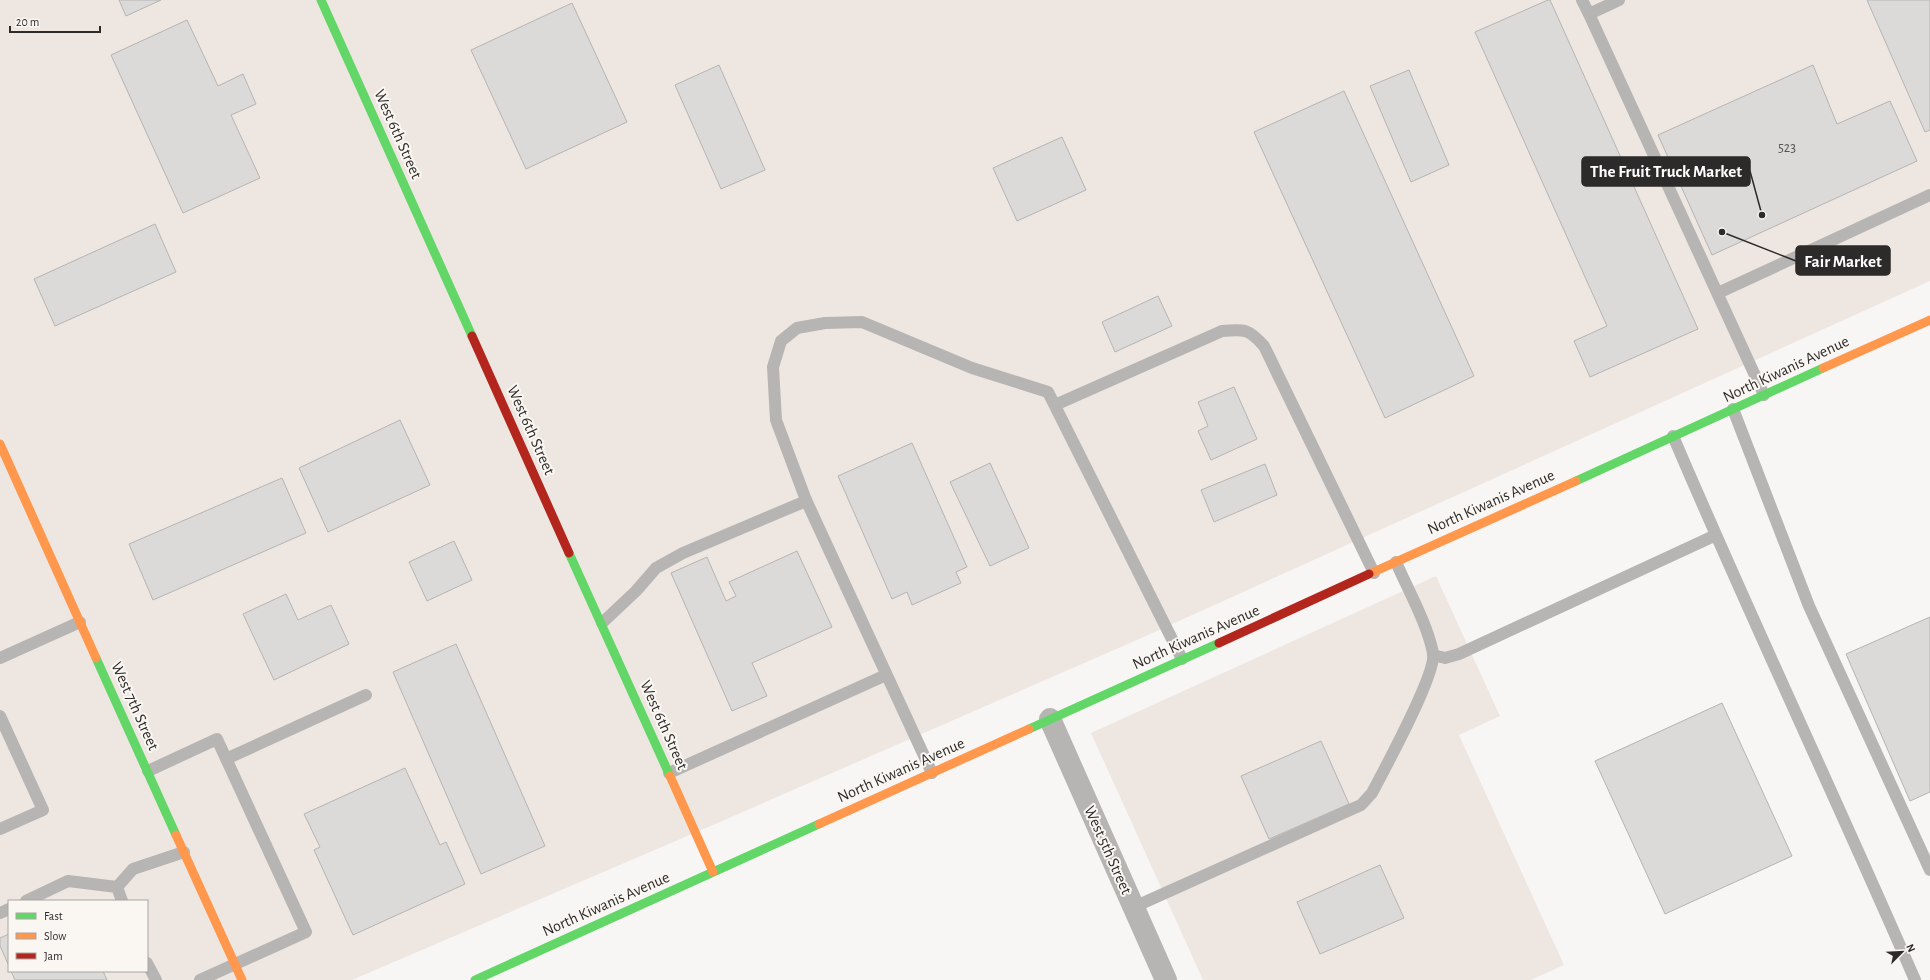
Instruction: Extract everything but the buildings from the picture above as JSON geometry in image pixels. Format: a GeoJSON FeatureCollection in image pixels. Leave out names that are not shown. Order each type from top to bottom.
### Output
{"type":"FeatureCollection","features":[{"type":"Feature","properties":{"kind":"main road","name":"West 6th Street"},"geometry":{"type":"LineString","coordinates":[[321,0],[713,872]]}},
{"type":"Feature","properties":{"kind":"main road","name":"North Kiwanis Avenue"},"geometry":{"type":"LineString","coordinates":[[475,980],[1930,320]]}},
{"type":"Feature","properties":{"kind":"main road","name":"West 7th Street"},"geometry":{"type":"LineString","coordinates":[[0,444],[242,980]]}},
{"type":"Feature","properties":{"kind":"street","name":"West 5th Street"},"geometry":{"type":"LineString","coordinates":[[1050,719],[1166,980]]}},
{"type":"Feature","properties":{"kind":"lane"},"geometry":{"type":"LineString","coordinates":[[1582,0],[1764,395]]}},
{"type":"Feature","properties":{"kind":"lane"},"geometry":{"type":"LineString","coordinates":[[1589,14],[1619,0]]}},
{"type":"Feature","properties":{"kind":"lane"},"geometry":{"type":"LineString","coordinates":[[1718,294],[1930,195]]}},
{"type":"Feature","properties":{"kind":"lane"},"geometry":{"type":"LineString","coordinates":[[932,773],[806,501],[776,420],[773,367],[781,341],[797,328],[825,323],[862,322],[972,368],[1048,392],[1182,659]]}},
{"type":"Feature","properties":{"kind":"lane"},"geometry":{"type":"LineString","coordinates":[[1055,405],[1222,331],[1239,329],[1253,333],[1264,346],[1374,573]]}},
{"type":"Feature","properties":{"kind":"lane"},"geometry":{"type":"LineString","coordinates":[[1733,409],[1809,606],[1930,870]]}},
{"type":"Feature","properties":{"kind":"lane"},"geometry":{"type":"LineString","coordinates":[[1673,436],[1716,535],[1853,837],[1915,980]]}},
{"type":"Feature","properties":{"kind":"lane"},"geometry":{"type":"LineString","coordinates":[[602,624],[636,592],[656,568],[683,553],[806,501]]}},
{"type":"Feature","properties":{"kind":"lane"},"geometry":{"type":"LineString","coordinates":[[1433,655],[1445,658],[1459,654],[1716,535]]}},
{"type":"Feature","properties":{"kind":"lane"},"geometry":{"type":"LineString","coordinates":[[1134,907],[1361,805],[1372,793],[1428,680],[1433,655],[1423,624],[1396,562]]}},
{"type":"Feature","properties":{"kind":"lane"},"geometry":{"type":"LineString","coordinates":[[0,658],[80,622]]}},
{"type":"Feature","properties":{"kind":"lane"},"geometry":{"type":"LineString","coordinates":[[669,773],[886,674]]}},
{"type":"Feature","properties":{"kind":"lane"},"geometry":{"type":"LineString","coordinates":[[226,759],[366,695]]}},
{"type":"Feature","properties":{"kind":"lane"},"geometry":{"type":"LineString","coordinates":[[0,716],[43,810],[0,829]]}},
{"type":"Feature","properties":{"kind":"lane"},"geometry":{"type":"LineString","coordinates":[[148,771],[217,739],[306,932],[200,980]]}},
{"type":"Feature","properties":{"kind":"lane"},"geometry":{"type":"LineString","coordinates":[[117,887],[133,869],[184,852]]}},
{"type":"Feature","properties":{"kind":"lane"},"geometry":{"type":"LineString","coordinates":[[28,900],[68,881],[117,887]]}},
{"type":"Feature","properties":{"kind":"lane"},"geometry":{"type":"LineString","coordinates":[[117,887],[122,900]]}},
{"type":"Feature","properties":{"kind":"lane"},"geometry":{"type":"LineString","coordinates":[[148,965],[156,980]]}},
{"type":"Feature","properties":{"kind":"shaded area"},"geometry":{"type":"Polygon","coordinates":[[[0,0],[1930,0],[1930,281],[1137,640],[713,825],[352,980],[0,980],[0,0]]]}},
{"type":"Feature","properties":{"kind":"shaded area"},"geometry":{"type":"Polygon","coordinates":[[[1436,576],[1500,716],[1459,735],[1564,965],[1531,980],[1203,980],[1091,733],[1436,576]]]}},
{"type":"Feature","properties":{"kind":"traffic: fast"},"geometry":{"type":"LineString","coordinates":[[321,0],[472,336]]}},
{"type":"Feature","properties":{"kind":"traffic: fast"},"geometry":{"type":"LineString","coordinates":[[1576,481],[1823,368]]}},
{"type":"Feature","properties":{"kind":"traffic: fast"},"geometry":{"type":"LineString","coordinates":[[569,553],[670,776]]}},
{"type":"Feature","properties":{"kind":"traffic: fast"},"geometry":{"type":"LineString","coordinates":[[1029,729],[1219,643]]}},
{"type":"Feature","properties":{"kind":"traffic: fast"},"geometry":{"type":"LineString","coordinates":[[96,658],[176,835]]}},
{"type":"Feature","properties":{"kind":"traffic: fast"},"geometry":{"type":"LineString","coordinates":[[475,980],[819,824]]}},
{"type":"Feature","properties":{"kind":"traffic: slow"},"geometry":{"type":"LineString","coordinates":[[1823,368],[1930,320]]}},
{"type":"Feature","properties":{"kind":"traffic: slow"},"geometry":{"type":"LineString","coordinates":[[0,444],[96,658]]}},
{"type":"Feature","properties":{"kind":"traffic: slow"},"geometry":{"type":"LineString","coordinates":[[1369,574],[1576,481]]}},
{"type":"Feature","properties":{"kind":"traffic: slow"},"geometry":{"type":"LineString","coordinates":[[819,824],[1029,729]]}},
{"type":"Feature","properties":{"kind":"traffic: slow"},"geometry":{"type":"LineString","coordinates":[[670,776],[713,872]]}},
{"type":"Feature","properties":{"kind":"traffic: slow"},"geometry":{"type":"LineString","coordinates":[[176,835],[242,980]]}},
{"type":"Feature","properties":{"kind":"traffic: jam"},"geometry":{"type":"LineString","coordinates":[[472,336],[569,553]]}},
{"type":"Feature","properties":{"kind":"traffic: jam"},"geometry":{"type":"LineString","coordinates":[[1219,643],[1369,574]]}},
{"type":"Feature","properties":{"kind":"place","name":"The Fruit Truck Market"},"geometry":{"type":"Point","coordinates":[1762,215]}},
{"type":"Feature","properties":{"kind":"place","name":"Fair Market"},"geometry":{"type":"Point","coordinates":[1722,232]}}]}
